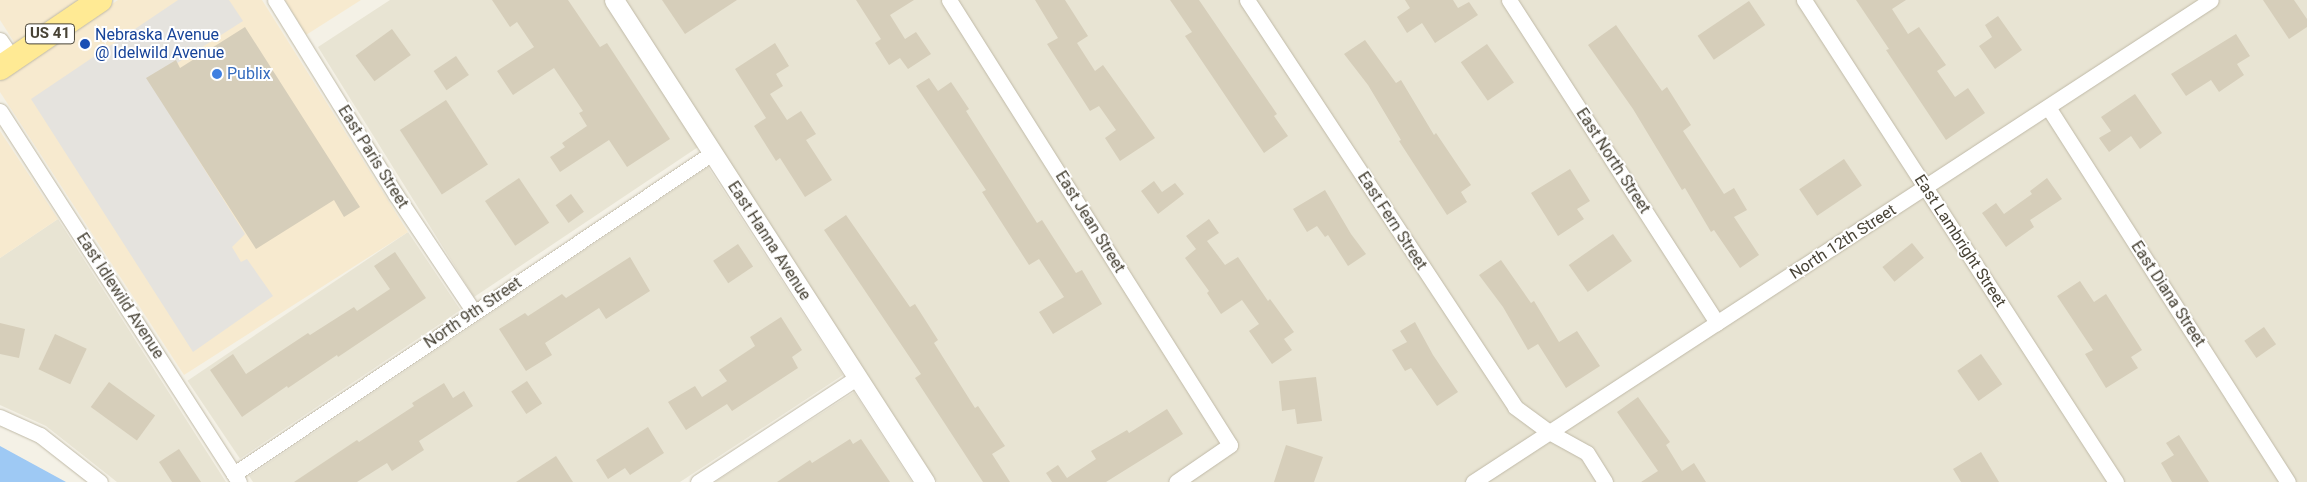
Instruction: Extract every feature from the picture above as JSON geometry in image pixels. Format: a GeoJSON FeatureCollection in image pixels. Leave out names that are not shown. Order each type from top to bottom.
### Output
{"type":"FeatureCollection","features":[{"type":"Feature","properties":{"kind":"main road","name":"US 41"},"geometry":{"type":"LineString","coordinates":[[4,56],[100,0]]}},
{"type":"Feature","properties":{"kind":"street","name":"East Paris Street"},"geometry":{"type":"LineString","coordinates":[[275,0],[396,195],[474,312]]}},
{"type":"Feature","properties":{"kind":"street","name":"East Hanna Avenue"},"geometry":{"type":"LineString","coordinates":[[614,0],[925,482]]}},
{"type":"Feature","properties":{"kind":"street","name":"East Jean Street"},"geometry":{"type":"LineString","coordinates":[[949,0],[1230,445],[1176,482]]}},
{"type":"Feature","properties":{"kind":"street","name":"East Fern Street"},"geometry":{"type":"LineString","coordinates":[[1247,0],[1515,408],[1549,432]]}},
{"type":"Feature","properties":{"kind":"street","name":"East North Street"},"geometry":{"type":"LineString","coordinates":[[1509,0],[1717,323]]}},
{"type":"Feature","properties":{"kind":"street","name":"East Lambright Street"},"geometry":{"type":"LineString","coordinates":[[1804,0],[2116,482]]}},
{"type":"Feature","properties":{"kind":"street","name":"North 12th Street"},"geometry":{"type":"LineString","coordinates":[[1473,482],[1926,188],[2211,0]]}},
{"type":"Feature","properties":{"kind":"street","name":"East Diana Street"},"geometry":{"type":"LineString","coordinates":[[2048,107],[2288,482]]}},
{"type":"Feature","properties":{"kind":"street","name":"East Idlewild Avenue"},"geometry":{"type":"LineString","coordinates":[[0,111],[237,478]]}},
{"type":"Feature","properties":{"kind":"street","name":"North 9th Street"},"geometry":{"type":"LineString","coordinates":[[237,478],[474,312],[712,153]]}},
{"type":"Feature","properties":{"kind":"street"},"geometry":{"type":"LineString","coordinates":[[698,482],[858,377]]}},
{"type":"Feature","properties":{"kind":"street"},"geometry":{"type":"LineString","coordinates":[[0,417],[40,435],[100,482]]}},
{"type":"Feature","properties":{"kind":"street"},"geometry":{"type":"LineString","coordinates":[[1549,432],[1587,453],[1605,482]]}},
{"type":"Feature","properties":{"kind":"shaded area"},"geometry":{"type":"Polygon","coordinates":[[[0,0],[83,0],[16,45],[0,20],[0,0]]]}},
{"type":"Feature","properties":{"kind":"shaded area"},"geometry":{"type":"Polygon","coordinates":[[[118,0],[262,0],[408,232],[184,375],[0,92],[0,80],[118,0]]]}},
{"type":"Feature","properties":{"kind":"shaded area"},"geometry":{"type":"Polygon","coordinates":[[[178,0],[229,0],[243,21],[149,81],[245,234],[232,247],[241,262],[247,259],[273,296],[193,352],[31,99],[178,0]]]}},
{"type":"Feature","properties":{"kind":"shaded area"},"geometry":{"type":"Polygon","coordinates":[[[285,0],[361,0],[306,35],[285,0]]]}},
{"type":"Feature","properties":{"kind":"shaded area"},"geometry":{"type":"Polygon","coordinates":[[[390,0],[2307,0],[2307,482],[937,482],[713,137],[474,297],[318,47],[390,0]]]}},
{"type":"Feature","properties":{"kind":"shaded area"},"geometry":{"type":"Polygon","coordinates":[[[0,131],[58,219],[0,258],[0,131]]]}},
{"type":"Feature","properties":{"kind":"shaded area"},"geometry":{"type":"Polygon","coordinates":[[[708,167],[843,375],[680,482],[253,482],[249,476],[708,167]]]}},
{"type":"Feature","properties":{"kind":"shaded area"},"geometry":{"type":"Polygon","coordinates":[[[58,219],[226,482],[117,482],[46,426],[0,405],[0,258],[58,219]]]}},
{"type":"Feature","properties":{"kind":"shaded area"},"geometry":{"type":"Polygon","coordinates":[[[408,232],[461,310],[240,459],[187,381],[408,232]]]}},
{"type":"Feature","properties":{"kind":"shaded area"},"geometry":{"type":"Polygon","coordinates":[[[854,392],[912,482],[715,482],[854,392]]]}},
{"type":"Feature","properties":{"kind":"water"},"geometry":{"type":"Polygon","coordinates":[[[0,446],[66,482],[0,482],[0,446]]]}},
{"type":"Feature","properties":{"kind":"building"},"geometry":{"type":"Polygon","coordinates":[[[492,0],[568,0],[600,47],[607,43],[670,139],[627,167],[609,140],[560,172],[550,157],[565,147],[562,143],[587,126],[579,113],[583,111],[554,68],[513,95],[497,71],[534,47],[517,22],[510,27],[492,0]]]}},
{"type":"Feature","properties":{"kind":"building"},"geometry":{"type":"Polygon","coordinates":[[[662,0],[737,0],[685,34],[662,0]]]}},
{"type":"Feature","properties":{"kind":"building"},"geometry":{"type":"Polygon","coordinates":[[[856,0],[914,0],[890,15],[905,39],[916,32],[931,54],[908,69],[900,58],[889,65],[875,43],[881,39],[856,0]]]}},
{"type":"Feature","properties":{"kind":"building"},"geometry":{"type":"Polygon","coordinates":[[[1035,0],[1065,0],[1088,36],[1077,43],[1095,71],[1103,65],[1155,138],[1120,161],[1105,138],[1116,130],[1099,106],[1090,111],[1047,44],[1058,38],[1035,0]]]}},
{"type":"Feature","properties":{"kind":"building"},"geometry":{"type":"Polygon","coordinates":[[[1170,0],[1199,0],[1277,114],[1274,116],[1288,136],[1264,153],[1185,36],[1192,32],[1170,0]]]}},
{"type":"Feature","properties":{"kind":"building"},"geometry":{"type":"Polygon","coordinates":[[[1405,0],[1453,0],[1458,8],[1469,2],[1478,15],[1435,43],[1422,23],[1407,33],[1397,17],[1410,8],[1405,0]]]}},
{"type":"Feature","properties":{"kind":"building"},"geometry":{"type":"Polygon","coordinates":[[[1856,0],[1906,0],[1892,9],[1908,34],[1919,27],[1946,65],[1937,71],[1955,97],[1968,88],[1985,113],[1946,140],[1886,50],[1889,49],[1856,0]]]}},
{"type":"Feature","properties":{"kind":"building"},"geometry":{"type":"Polygon","coordinates":[[[2263,0],[2294,0],[2307,19],[2307,27],[2289,39],[2263,0]]]}},
{"type":"Feature","properties":{"kind":"building"},"geometry":{"type":"Polygon","coordinates":[[[1749,1],[1765,25],[1714,60],[1698,36],[1749,1]]]}},
{"type":"Feature","properties":{"kind":"building"},"geometry":{"type":"Polygon","coordinates":[[[1998,16],[2022,50],[1995,69],[1979,46],[1992,37],[1985,25],[1998,16]]]}},
{"type":"Feature","properties":{"kind":"building"},"geometry":{"type":"Polygon","coordinates":[[[1616,25],[1662,91],[1667,87],[1691,125],[1683,131],[1724,194],[1734,188],[1747,210],[1734,217],[1759,255],[1740,268],[1714,230],[1711,232],[1685,188],[1682,190],[1633,109],[1588,45],[1616,25]]]}},
{"type":"Feature","properties":{"kind":"building"},"geometry":{"type":"Polygon","coordinates":[[[245,27],[360,207],[344,217],[334,200],[256,249],[146,78],[176,60],[180,68],[245,27]]]}},
{"type":"Feature","properties":{"kind":"building"},"geometry":{"type":"Polygon","coordinates":[[[392,29],[411,55],[374,81],[356,55],[392,29]]]}},
{"type":"Feature","properties":{"kind":"building"},"geometry":{"type":"Polygon","coordinates":[[[2236,34],[2250,56],[2237,64],[2244,75],[2219,92],[2211,80],[2186,96],[2171,74],[2236,34]]]}},
{"type":"Feature","properties":{"kind":"building"},"geometry":{"type":"Polygon","coordinates":[[[1365,40],[1396,83],[1401,80],[1434,135],[1436,133],[1471,185],[1461,192],[1467,202],[1447,215],[1399,141],[1401,140],[1368,85],[1344,54],[1365,40]]]}},
{"type":"Feature","properties":{"kind":"building"},"geometry":{"type":"Polygon","coordinates":[[[775,43],[789,66],[776,74],[783,86],[770,94],[787,120],[801,111],[816,134],[806,140],[832,180],[805,197],[780,158],[776,161],[754,126],[766,118],[735,69],[775,43]]]}},
{"type":"Feature","properties":{"kind":"building"},"geometry":{"type":"Polygon","coordinates":[[[1487,44],[1514,83],[1488,101],[1461,62],[1487,44]]]}},
{"type":"Feature","properties":{"kind":"building"},"geometry":{"type":"Polygon","coordinates":[[[456,56],[469,75],[446,90],[434,71],[456,56]]]}},
{"type":"Feature","properties":{"kind":"building"},"geometry":{"type":"Polygon","coordinates":[[[929,78],[938,91],[951,82],[969,109],[966,111],[1037,223],[1042,220],[1076,273],[1082,270],[1102,304],[1053,334],[1039,312],[1064,297],[1039,259],[1029,265],[982,192],[986,190],[916,86],[929,78]]]}},
{"type":"Feature","properties":{"kind":"building"},"geometry":{"type":"Polygon","coordinates":[[[2135,94],[2162,133],[2140,149],[2131,136],[2109,152],[2099,138],[2111,131],[2101,117],[2135,94]]]}},
{"type":"Feature","properties":{"kind":"building"},"geometry":{"type":"Polygon","coordinates":[[[446,100],[488,165],[442,195],[400,130],[446,100]]]}},
{"type":"Feature","properties":{"kind":"building"},"geometry":{"type":"Polygon","coordinates":[[[1844,159],[1862,186],[1817,216],[1799,189],[1844,159]]]}},
{"type":"Feature","properties":{"kind":"building"},"geometry":{"type":"Polygon","coordinates":[[[1570,169],[1590,201],[1577,209],[1584,219],[1558,236],[1531,193],[1570,169]]]}},
{"type":"Feature","properties":{"kind":"building"},"geometry":{"type":"Polygon","coordinates":[[[519,178],[549,223],[515,246],[485,201],[519,178]]]}},
{"type":"Feature","properties":{"kind":"building"},"geometry":{"type":"Polygon","coordinates":[[[2047,178],[2062,199],[2030,220],[2034,227],[2006,247],[1982,213],[1996,203],[2004,214],[2032,194],[2030,191],[2047,178]]]}},
{"type":"Feature","properties":{"kind":"building"},"geometry":{"type":"Polygon","coordinates":[[[1154,181],[1162,192],[1175,183],[1184,194],[1158,214],[1141,191],[1154,181]]]}},
{"type":"Feature","properties":{"kind":"building"},"geometry":{"type":"Polygon","coordinates":[[[1325,190],[1351,234],[1366,254],[1348,266],[1328,235],[1325,237],[1317,226],[1307,232],[1293,209],[1325,190]]]}},
{"type":"Feature","properties":{"kind":"building"},"geometry":{"type":"Polygon","coordinates":[[[571,194],[584,212],[569,223],[556,205],[571,194]]]}},
{"type":"Feature","properties":{"kind":"building"},"geometry":{"type":"Polygon","coordinates":[[[846,215],[910,307],[915,304],[938,340],[934,343],[975,408],[978,406],[1005,446],[992,454],[1010,482],[983,482],[915,378],[921,374],[824,230],[846,215]]]}},
{"type":"Feature","properties":{"kind":"building"},"geometry":{"type":"Polygon","coordinates":[[[1209,219],[1219,233],[1207,241],[1225,265],[1238,257],[1268,301],[1270,299],[1294,332],[1284,339],[1292,350],[1272,364],[1249,331],[1259,324],[1242,300],[1221,314],[1207,293],[1209,291],[1185,258],[1196,249],[1186,236],[1209,219]]]}},
{"type":"Feature","properties":{"kind":"building"},"geometry":{"type":"Polygon","coordinates":[[[1613,234],[1632,261],[1588,292],[1569,265],[1613,234]]]}},
{"type":"Feature","properties":{"kind":"building"},"geometry":{"type":"Polygon","coordinates":[[[1912,243],[1924,258],[1894,282],[1882,267],[1912,243]]]}},
{"type":"Feature","properties":{"kind":"building"},"geometry":{"type":"Polygon","coordinates":[[[738,244],[753,266],[728,283],[713,261],[738,244]]]}},
{"type":"Feature","properties":{"kind":"building"},"geometry":{"type":"Polygon","coordinates":[[[395,252],[426,298],[338,357],[337,355],[288,388],[287,386],[242,417],[210,370],[233,354],[246,374],[308,333],[310,335],[354,307],[357,311],[390,289],[374,266],[395,252]]]}},
{"type":"Feature","properties":{"kind":"building"},"geometry":{"type":"Polygon","coordinates":[[[630,257],[650,291],[606,319],[599,308],[545,343],[552,355],[526,371],[499,329],[525,313],[528,316],[562,294],[566,298],[630,257]]]}},
{"type":"Feature","properties":{"kind":"building"},"geometry":{"type":"Polygon","coordinates":[[[1501,260],[1531,303],[1534,301],[1559,342],[1577,331],[1600,366],[1566,388],[1538,344],[1528,350],[1503,307],[1479,275],[1501,260]]]}},
{"type":"Feature","properties":{"kind":"building"},"geometry":{"type":"Polygon","coordinates":[[[2080,281],[2094,302],[2106,294],[2142,350],[2131,357],[2138,368],[2106,388],[2085,354],[2093,350],[2057,296],[2080,281]]]}},
{"type":"Feature","properties":{"kind":"building"},"geometry":{"type":"Polygon","coordinates":[[[781,317],[802,350],[792,357],[798,368],[732,411],[727,404],[686,430],[668,402],[695,386],[702,397],[727,381],[719,370],[755,346],[750,337],[781,317]]]}},
{"type":"Feature","properties":{"kind":"building"},"geometry":{"type":"Polygon","coordinates":[[[1415,322],[1433,355],[1458,392],[1437,406],[1411,368],[1405,371],[1392,350],[1407,342],[1400,331],[1415,322]]]}},
{"type":"Feature","properties":{"kind":"building"},"geometry":{"type":"Polygon","coordinates":[[[0,323],[25,329],[19,358],[0,354],[0,323]]]}},
{"type":"Feature","properties":{"kind":"building"},"geometry":{"type":"Polygon","coordinates":[[[2264,327],[2276,344],[2256,358],[2244,341],[2264,327]]]}},
{"type":"Feature","properties":{"kind":"building"},"geometry":{"type":"Polygon","coordinates":[[[55,334],[87,349],[70,384],[39,369],[55,334]]]}},
{"type":"Feature","properties":{"kind":"building"},"geometry":{"type":"Polygon","coordinates":[[[1981,354],[2002,384],[1978,401],[1957,371],[1981,354]]]}},
{"type":"Feature","properties":{"kind":"building"},"geometry":{"type":"Polygon","coordinates":[[[1316,377],[1322,421],[1297,424],[1295,409],[1282,411],[1279,381],[1316,377]]]}},
{"type":"Feature","properties":{"kind":"building"},"geometry":{"type":"Polygon","coordinates":[[[527,381],[542,403],[526,414],[511,392],[527,381]]]}},
{"type":"Feature","properties":{"kind":"building"},"geometry":{"type":"Polygon","coordinates":[[[109,382],[155,416],[137,441],[91,407],[109,382]]]}},
{"type":"Feature","properties":{"kind":"building"},"geometry":{"type":"Polygon","coordinates":[[[444,383],[453,398],[464,391],[473,406],[419,441],[424,450],[392,471],[387,463],[357,482],[294,482],[357,440],[359,442],[414,406],[412,403],[444,383]]]}},
{"type":"Feature","properties":{"kind":"building"},"geometry":{"type":"Polygon","coordinates":[[[1638,397],[1670,442],[1666,445],[1682,471],[1694,463],[1706,482],[1641,482],[1658,471],[1617,412],[1638,397]]]}},
{"type":"Feature","properties":{"kind":"building"},"geometry":{"type":"Polygon","coordinates":[[[1167,409],[1183,434],[1106,482],[1052,482],[1046,473],[1058,465],[1067,478],[1096,459],[1091,451],[1127,430],[1129,433],[1167,409]]]}},
{"type":"Feature","properties":{"kind":"building"},"geometry":{"type":"Polygon","coordinates":[[[648,427],[664,453],[630,475],[625,468],[608,479],[596,460],[648,427]]]}},
{"type":"Feature","properties":{"kind":"building"},"geometry":{"type":"Polygon","coordinates":[[[2179,435],[2209,482],[2172,482],[2161,463],[2174,455],[2166,443],[2179,435]]]}},
{"type":"Feature","properties":{"kind":"building"},"geometry":{"type":"Polygon","coordinates":[[[850,439],[853,444],[861,439],[890,482],[777,482],[810,460],[812,463],[850,439]]]}},
{"type":"Feature","properties":{"kind":"building"},"geometry":{"type":"Polygon","coordinates":[[[1286,445],[1323,457],[1314,482],[1274,482],[1286,445]]]}},
{"type":"Feature","properties":{"kind":"building"},"geometry":{"type":"Polygon","coordinates":[[[179,449],[201,482],[172,482],[159,462],[179,449]]]}},
{"type":"Feature","properties":{"kind":"building"},"geometry":{"type":"Polygon","coordinates":[[[1981,452],[1999,482],[1961,482],[1953,469],[1981,452]]]}},
{"type":"Feature","properties":{"kind":"building"},"geometry":{"type":"Polygon","coordinates":[[[556,456],[573,482],[516,482],[556,456]]]}},
{"type":"Feature","properties":{"kind":"place","name":"Nebraska Avenue @ Idelwild Avenue"},"geometry":{"type":"Point","coordinates":[85,44]}},
{"type":"Feature","properties":{"kind":"place","name":"Publix"},"geometry":{"type":"Point","coordinates":[217,74]}}]}
